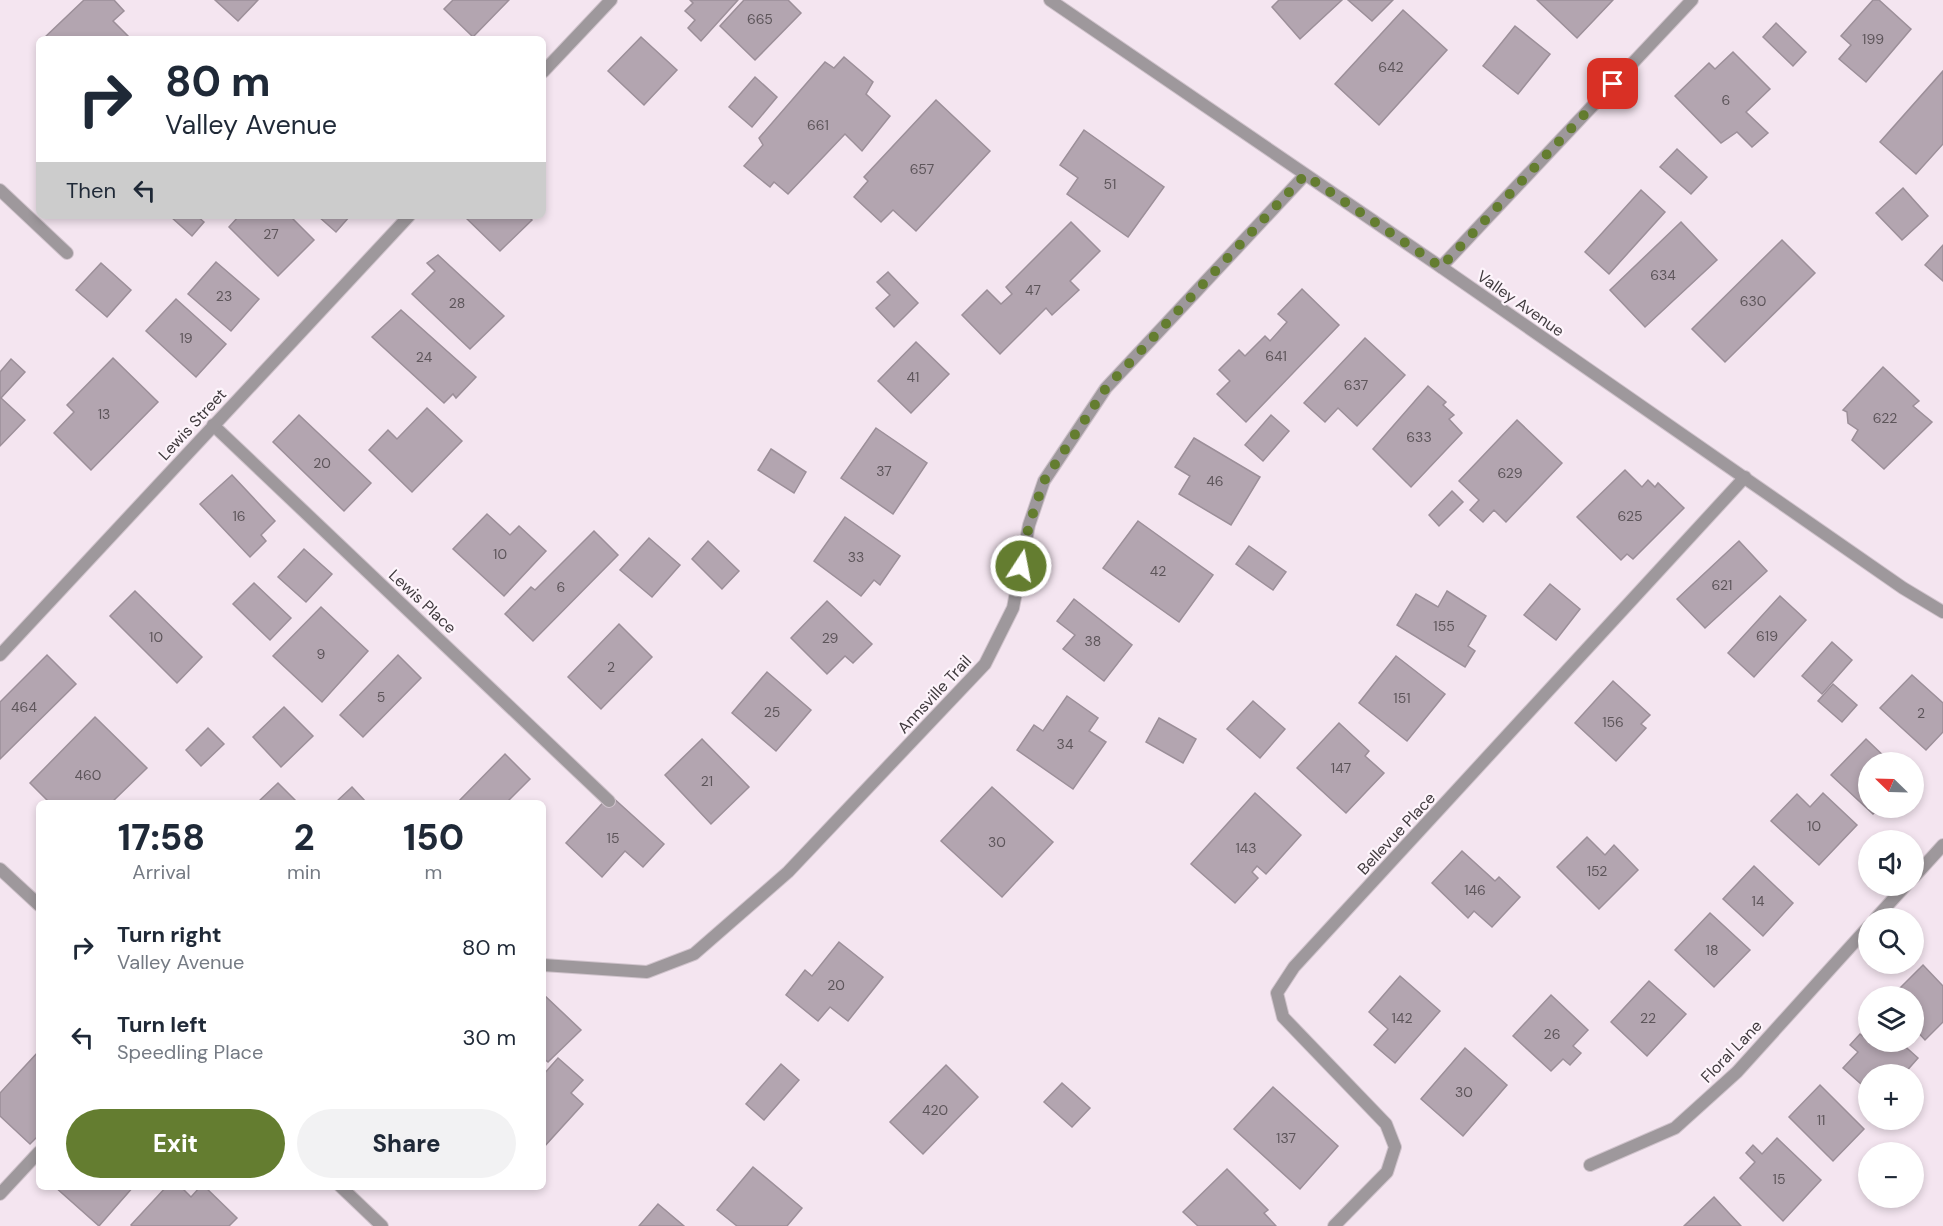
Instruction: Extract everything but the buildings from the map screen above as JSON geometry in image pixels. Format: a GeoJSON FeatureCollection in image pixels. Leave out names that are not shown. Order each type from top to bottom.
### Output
{"type":"FeatureCollection","features":[{"type":"Feature","properties":{"kind":"street"},"geometry":{"type":"LineString","coordinates":[[546,69],[611,0]]}},
{"type":"Feature","properties":{"kind":"street","name":"Valley Avenue"},"geometry":{"type":"LineString","coordinates":[[1050,0],[1441,267],[1903,588],[1943,612]]}},
{"type":"Feature","properties":{"kind":"street"},"geometry":{"type":"LineString","coordinates":[[1441,267],[1692,0]]}},
{"type":"Feature","properties":{"kind":"street","name":"Annsville Trail"},"geometry":{"type":"LineString","coordinates":[[546,966],[647,972],[656,969],[694,954],[788,872],[985,664],[1013,608],[1029,525],[1044,481],[1106,388],[1305,175]]}},
{"type":"Feature","properties":{"kind":"street"},"geometry":{"type":"LineString","coordinates":[[0,190],[67,253]]}},
{"type":"Feature","properties":{"kind":"street","name":"Lewis Street"},"geometry":{"type":"LineString","coordinates":[[0,655],[406,219]]}},
{"type":"Feature","properties":{"kind":"street","name":"Lewis Place"},"geometry":{"type":"LineString","coordinates":[[213,425],[609,801]]}},
{"type":"Feature","properties":{"kind":"street","name":"Bellevue Place"},"geometry":{"type":"LineString","coordinates":[[1334,1226],[1387,1172],[1395,1147],[1386,1124],[1283,1017],[1277,993],[1294,968],[1745,477]]}},
{"type":"Feature","properties":{"kind":"street"},"geometry":{"type":"LineString","coordinates":[[1924,865],[1943,844]]}},
{"type":"Feature","properties":{"kind":"street"},"geometry":{"type":"LineString","coordinates":[[0,869],[36,902]]}},
{"type":"Feature","properties":{"kind":"street"},"geometry":{"type":"LineString","coordinates":[[1885,908],[1896,896]]}},
{"type":"Feature","properties":{"kind":"street","name":"Floral Lane"},"geometry":{"type":"LineString","coordinates":[[1590,1165],[1675,1128],[1737,1072],[1858,938]]}},
{"type":"Feature","properties":{"kind":"street"},"geometry":{"type":"LineString","coordinates":[[0,1194],[36,1155]]}},
{"type":"Feature","properties":{"kind":"street"},"geometry":{"type":"LineString","coordinates":[[344,1190],[382,1226]]}},
{"type":"Feature","properties":{"kind":"route"},"geometry":{"type":"LineString","coordinates":[[1021,566],[1029,525],[1044,481],[1106,388],[1305,175],[1441,267],[1613,84]]}}]}
